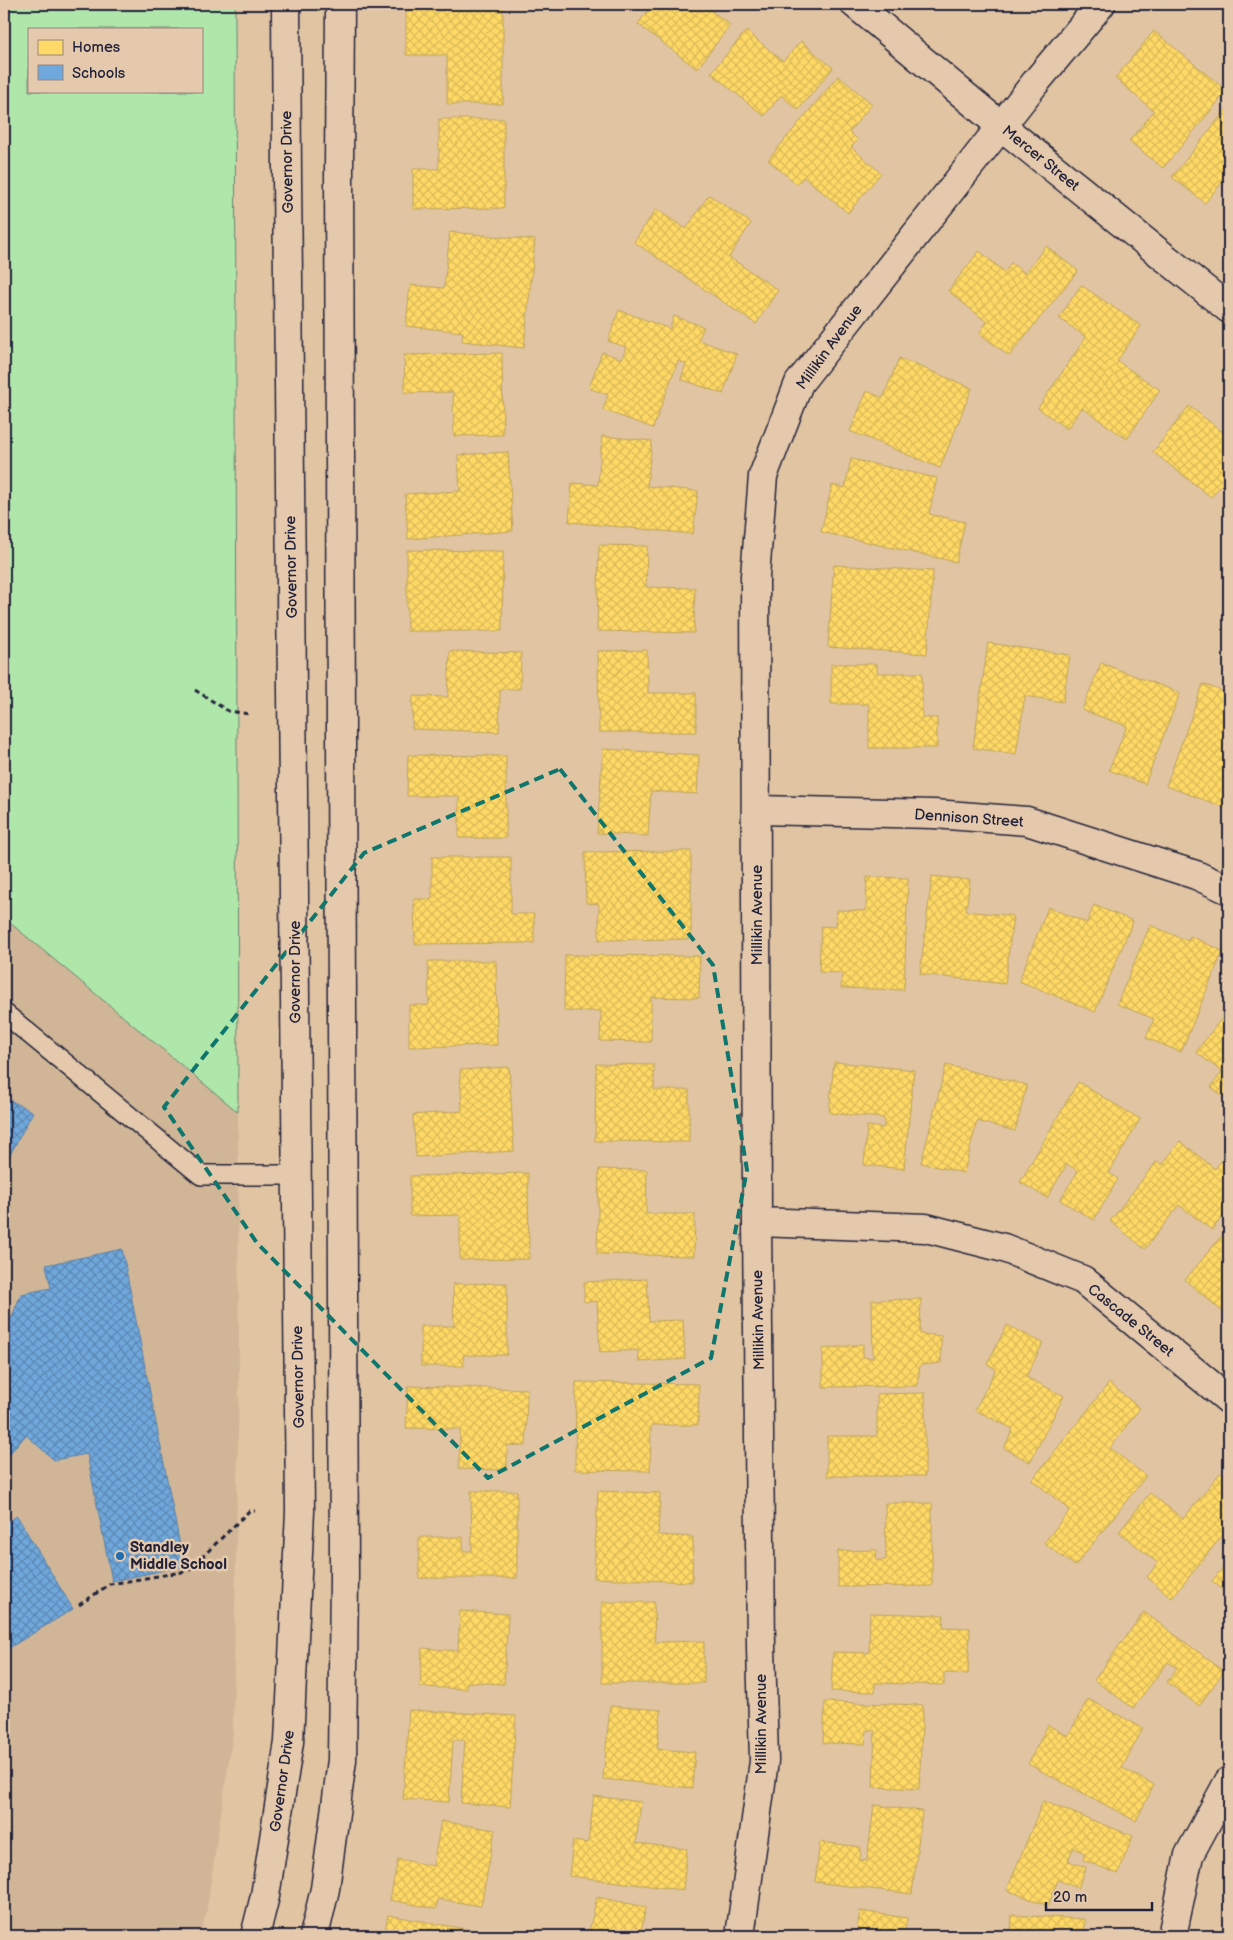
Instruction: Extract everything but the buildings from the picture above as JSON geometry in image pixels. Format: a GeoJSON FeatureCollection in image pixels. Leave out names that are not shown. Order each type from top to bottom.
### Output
{"type":"FeatureCollection","features":[{"type":"Feature","properties":{"kind":"main road","name":"Governor Drive"},"geometry":{"type":"LineString","coordinates":[[255,1936],[265,1896],[289,1742],[300,1510],[286,4]]}},
{"type":"Feature","properties":{"kind":"main road"},"geometry":{"type":"LineString","coordinates":[[314,1936],[325,1889],[342,1760],[344,1556],[340,4]]}},
{"type":"Feature","properties":{"kind":"main road","name":"Mercer Street"},"geometry":{"type":"LineString","coordinates":[[856,4],[1002,126],[1229,309]]}},
{"type":"Feature","properties":{"kind":"main road","name":"Millikin Avenue"},"geometry":{"type":"LineString","coordinates":[[740,1936],[764,1761],[761,1648],[757,1222],[755,576],[763,476],[799,383],[1035,83],[1101,4]]}},
{"type":"Feature","properties":{"kind":"main road","name":"Dennison Street"},"geometry":{"type":"LineString","coordinates":[[757,810],[934,814],[1027,821],[1196,875],[1229,890]]}},
{"type":"Feature","properties":{"kind":"main road","name":"Cascade Street"},"geometry":{"type":"LineString","coordinates":[[757,1222],[926,1228],[1004,1248],[1083,1280],[1229,1400]]}},
{"type":"Feature","properties":{"kind":"main road"},"geometry":{"type":"LineString","coordinates":[[1172,1936],[1189,1855],[1229,1781]]}},
{"type":"Feature","properties":{"kind":"lane"},"geometry":{"type":"LineString","coordinates":[[4,1013],[201,1174],[296,1175]]}},
{"type":"Feature","properties":{"kind":"path"},"geometry":{"type":"LineString","coordinates":[[196,690],[228,711],[249,714]]}},
{"type":"Feature","properties":{"kind":"path"},"geometry":{"type":"LineString","coordinates":[[79,1605],[110,1584],[188,1572],[249,1511],[255,1511]]}},
{"type":"Feature","properties":{"kind":"highlighted area"},"geometry":{"type":"Polygon","coordinates":[[[560,769],[713,965],[747,1170],[711,1358],[488,1478],[257,1243],[164,1107],[364,853],[560,769]]]}},
{"type":"Feature","properties":{"kind":"shaded area","name":"Standley Middle School"},"geometry":{"type":"Polygon","coordinates":[[[4,918],[238,1112],[239,1379],[233,1733],[206,1915],[199,1936],[4,1936],[4,918]]]}},
{"type":"Feature","properties":{"kind":"green space"},"geometry":{"type":"Polygon","coordinates":[[[4,4],[235,4],[238,1112],[4,918],[4,4]]]}},
{"type":"Feature","properties":{"kind":"place","name":"Standley Middle School"},"geometry":{"type":"Point","coordinates":[120,1556]}}]}
